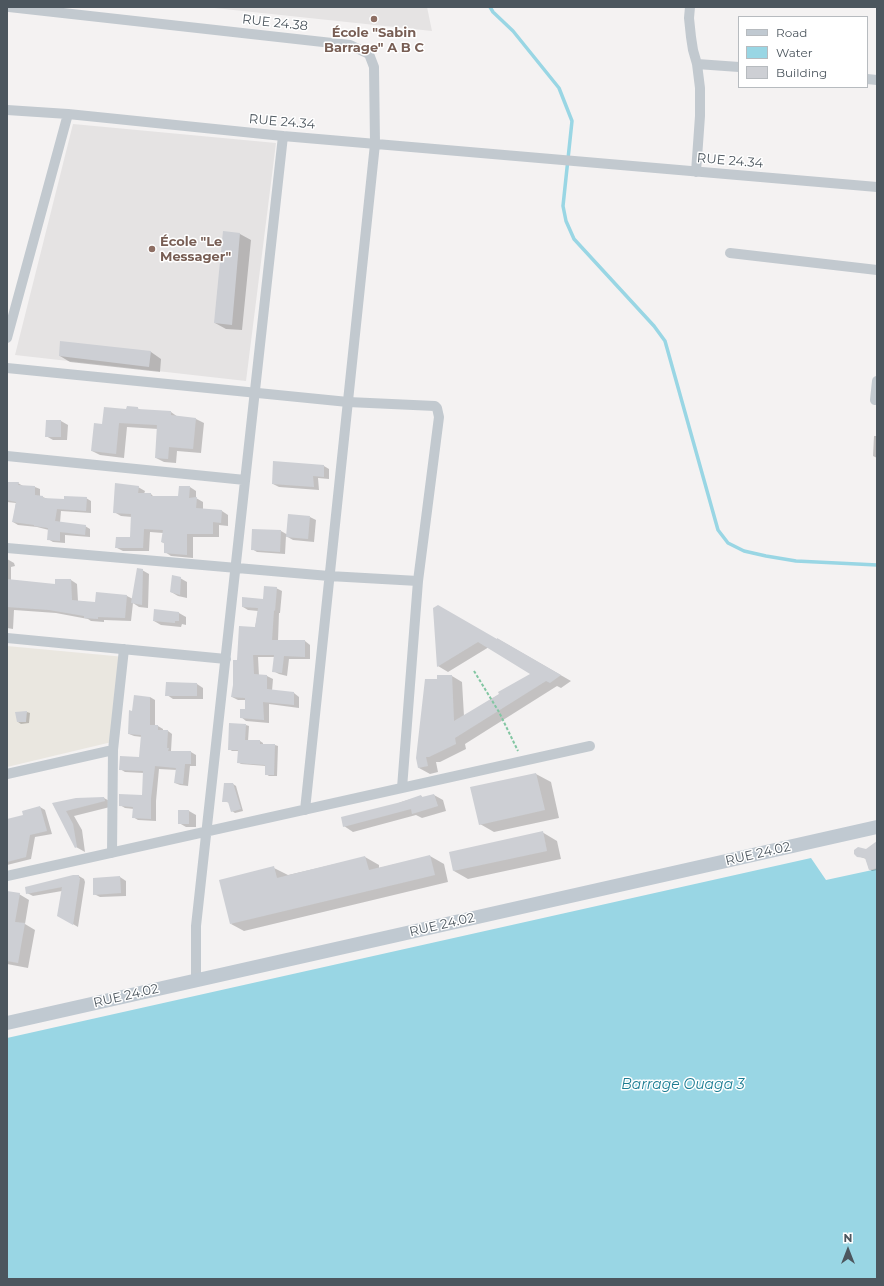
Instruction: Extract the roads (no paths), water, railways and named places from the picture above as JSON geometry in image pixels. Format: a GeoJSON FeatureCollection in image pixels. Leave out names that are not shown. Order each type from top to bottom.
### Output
{"type":"FeatureCollection","features":[{"type":"Feature","properties":{"kind":"street","name":"RUE 24.38"},"geometry":{"type":"LineString","coordinates":[[9,7],[350,45],[369,54],[374,67],[375,144]]}},
{"type":"Feature","properties":{"kind":"street"},"geometry":{"type":"LineString","coordinates":[[690,7],[689,18],[691,37],[697,64],[700,88],[700,116],[696,172]]}},
{"type":"Feature","properties":{"kind":"street"},"geometry":{"type":"LineString","coordinates":[[697,64],[738,67]]}},
{"type":"Feature","properties":{"kind":"street","name":"RUE 24.34"},"geometry":{"type":"LineString","coordinates":[[7,110],[68,114],[283,136],[877,187]]}},
{"type":"Feature","properties":{"kind":"street"},"geometry":{"type":"LineString","coordinates":[[7,338],[68,114]]}},
{"type":"Feature","properties":{"kind":"street"},"geometry":{"type":"LineString","coordinates":[[196,980],[196,926],[283,136]]}},
{"type":"Feature","properties":{"kind":"street"},"geometry":{"type":"LineString","coordinates":[[305,810],[375,144]]}},
{"type":"Feature","properties":{"kind":"street"},"geometry":{"type":"LineString","coordinates":[[730,253],[877,270]]}},
{"type":"Feature","properties":{"kind":"street"},"geometry":{"type":"LineString","coordinates":[[7,368],[348,402],[434,406],[439,410],[418,581],[402,788]]}},
{"type":"Feature","properties":{"kind":"street"},"geometry":{"type":"LineString","coordinates":[[875,400],[877,381]]}},
{"type":"Feature","properties":{"kind":"street"},"geometry":{"type":"LineString","coordinates":[[7,456],[245,480]]}},
{"type":"Feature","properties":{"kind":"street"},"geometry":{"type":"LineString","coordinates":[[7,548],[329,576],[418,581]]}},
{"type":"Feature","properties":{"kind":"street"},"geometry":{"type":"LineString","coordinates":[[7,638],[226,659]]}},
{"type":"Feature","properties":{"kind":"street"},"geometry":{"type":"LineString","coordinates":[[112,853],[113,750],[124,649]]}},
{"type":"Feature","properties":{"kind":"street"},"geometry":{"type":"LineString","coordinates":[[7,876],[590,746]]}},
{"type":"Feature","properties":{"kind":"street"},"geometry":{"type":"LineString","coordinates":[[7,774],[113,750]]}},
{"type":"Feature","properties":{"kind":"street","name":"RUE 24.02"},"geometry":{"type":"LineString","coordinates":[[7,1023],[877,827]]}},
{"type":"Feature","properties":{"kind":"water","name":"Barrage Ouaga 3"},"geometry":{"type":"Polygon","coordinates":[[[811,858],[826,880],[877,869],[877,1279],[7,1279],[7,1038],[811,858]]]}},
{"type":"Feature","properties":{"kind":"waterway"},"geometry":{"type":"LineString","coordinates":[[490,7],[493,12],[513,31],[559,88],[572,121],[563,206],[566,221],[574,239],[654,326],[665,341],[718,530],[728,543],[744,551],[766,556],[796,561],[877,565]]}},
{"type":"Feature","properties":{"kind":"place","name":"École \"Sabin Barrage\" A B C"},"geometry":{"type":"Point","coordinates":[374,19]}},
{"type":"Feature","properties":{"kind":"place","name":"École \"Le Messager\""},"geometry":{"type":"Point","coordinates":[152,249]}}]}
